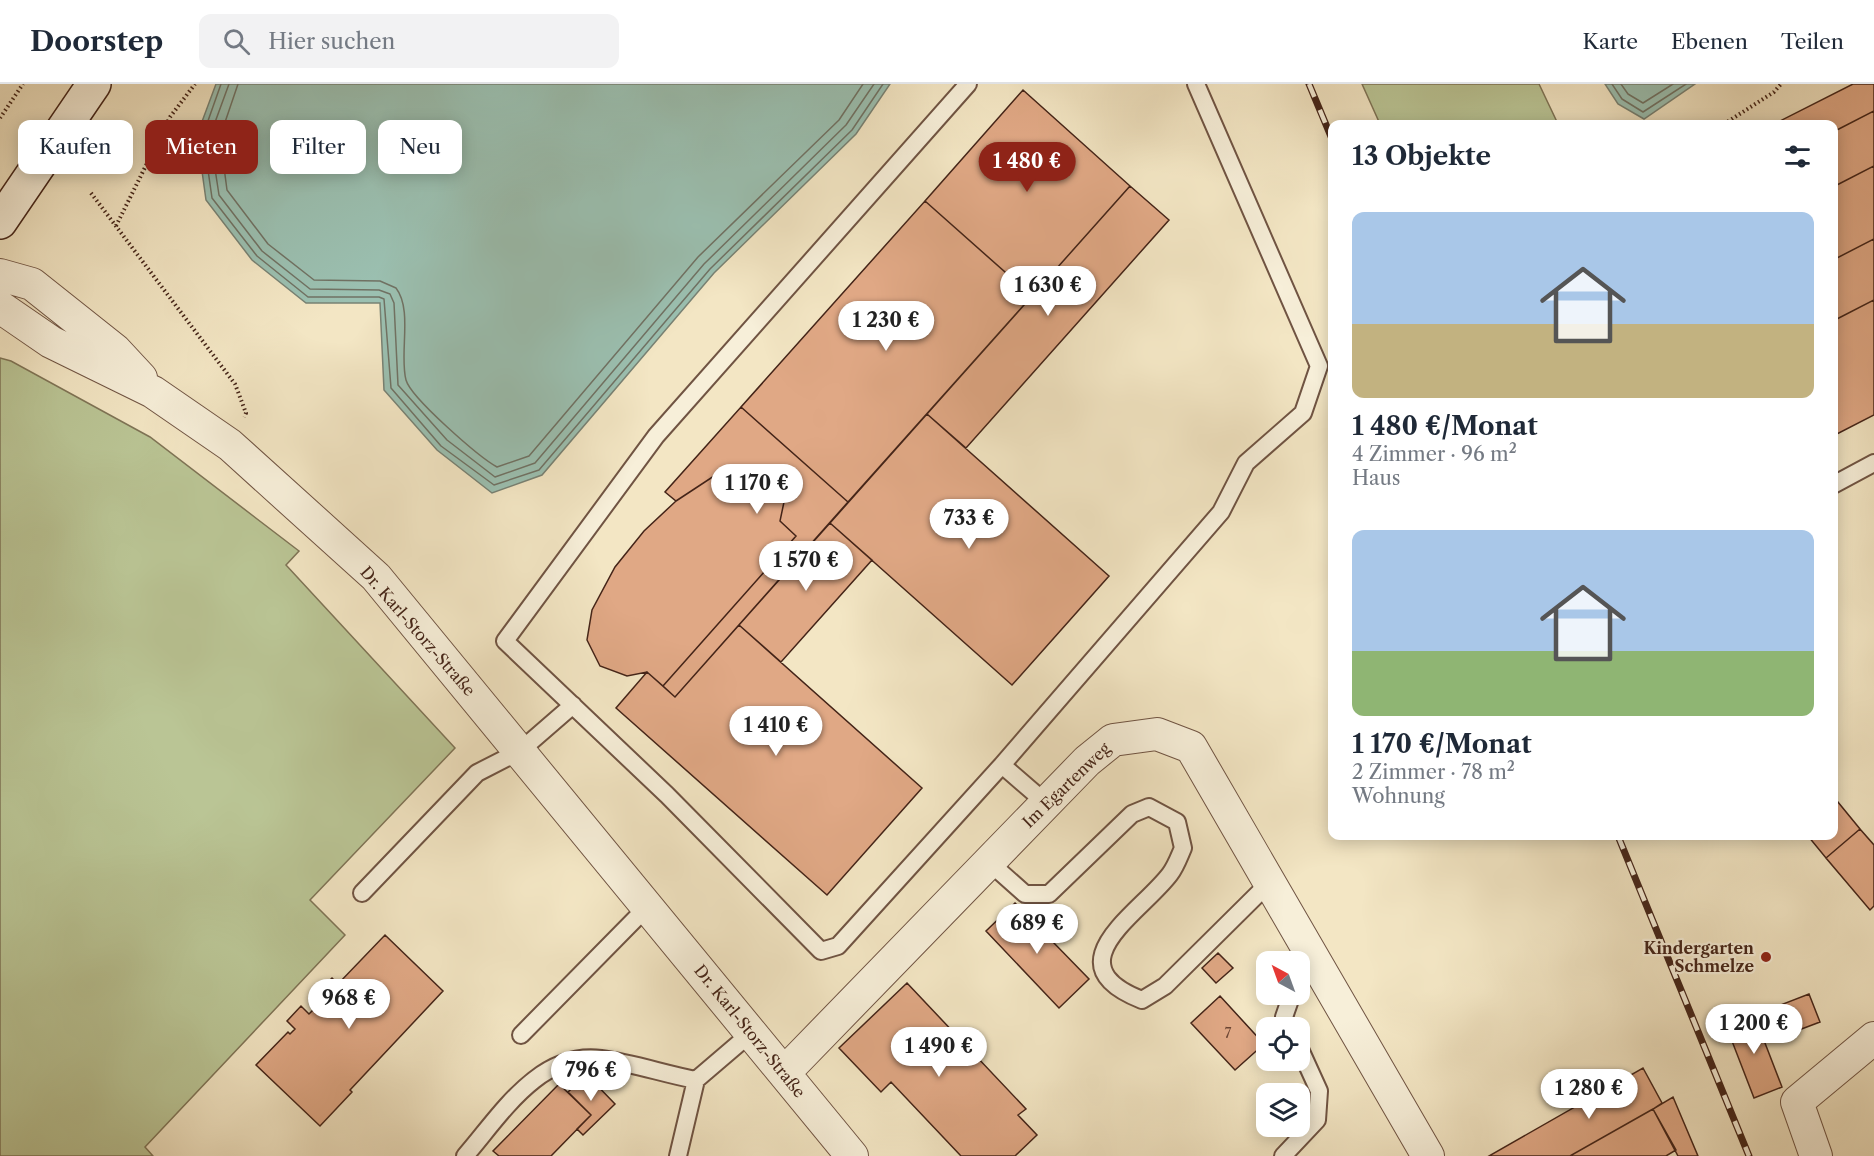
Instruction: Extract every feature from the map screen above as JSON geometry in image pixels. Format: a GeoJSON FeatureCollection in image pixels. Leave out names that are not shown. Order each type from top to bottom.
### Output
{"type":"FeatureCollection","features":[{"type":"Feature","properties":{"kind":"street"},"geometry":{"type":"LineString","coordinates":[[0,222],[94,84]]}},
{"type":"Feature","properties":{"kind":"street","name":"Dr. Karl-Storz-Straße"},"geometry":{"type":"LineString","coordinates":[[0,275],[32,284],[115,350],[153,392]]}},
{"type":"Feature","properties":{"kind":"street","name":"Dr. Karl-Storz-Straße"},"geometry":{"type":"LineString","coordinates":[[0,307],[51,342],[153,392],[230,445],[376,577],[852,1156]]}},
{"type":"Feature","properties":{"kind":"street","name":"Im Egartenweg"},"geometry":{"type":"LineString","coordinates":[[784,1073],[1087,761],[1113,740],[1157,734],[1191,747],[1270,882],[1300,951]]}},
{"type":"Feature","properties":{"kind":"street","name":"Im Egartenweg"},"geometry":{"type":"LineString","coordinates":[[1310,973],[1428,1156]]}},
{"type":"Feature","properties":{"kind":"street"},"geometry":{"type":"LineString","coordinates":[[1816,1156],[1797,1102],[1874,1038]]}},
{"type":"Feature","properties":{"kind":"lane"},"geometry":{"type":"LineString","coordinates":[[968,84],[656,436],[505,641],[573,705],[821,951],[838,946],[1002,765],[1221,512],[1246,463],[1303,413],[1319,366],[1196,84]]}},
{"type":"Feature","properties":{"kind":"lane"},"geometry":{"type":"LineString","coordinates":[[1838,482],[1874,463]]}},
{"type":"Feature","properties":{"kind":"lane"},"geometry":{"type":"LineString","coordinates":[[362,892],[477,773],[520,752],[573,705]]}},
{"type":"Feature","properties":{"kind":"lane"},"geometry":{"type":"LineString","coordinates":[[1002,765],[1046,803]]}},
{"type":"Feature","properties":{"kind":"lane"},"geometry":{"type":"LineString","coordinates":[[989,862],[1025,894],[1049,894],[1132,813],[1149,807],[1177,822],[1183,849],[1171,873],[1114,931],[1102,953],[1105,972],[1120,992],[1142,1000],[1164,986],[1270,882]]}},
{"type":"Feature","properties":{"kind":"lane"},"geometry":{"type":"LineString","coordinates":[[521,1035],[647,907]]}},
{"type":"Feature","properties":{"kind":"lane"},"geometry":{"type":"LineString","coordinates":[[678,1156],[696,1080],[751,1033]]}},
{"type":"Feature","properties":{"kind":"lane"},"geometry":{"type":"LineString","coordinates":[[465,1156],[531,1081],[564,1062],[600,1059],[696,1080]]}},
{"type":"Feature","properties":{"kind":"lane"},"geometry":{"type":"LineString","coordinates":[[1283,1156],[1317,1120],[1319,1091],[1310,1071]]}},
{"type":"Feature","properties":{"kind":"path"},"geometry":{"type":"LineString","coordinates":[[0,118],[24,84]]}},
{"type":"Feature","properties":{"kind":"path"},"geometry":{"type":"LineString","coordinates":[[116,226],[170,117],[195,84]]}},
{"type":"Feature","properties":{"kind":"path"},"geometry":{"type":"LineString","coordinates":[[1730,120],[1774,92],[1781,84]]}},
{"type":"Feature","properties":{"kind":"path"},"geometry":{"type":"LineString","coordinates":[[91,193],[235,384],[246,413],[230,445]]}},
{"type":"Feature","properties":{"kind":"shaded area"},"geometry":{"type":"Polygon","coordinates":[[[1362,84],[1539,84],[1556,120],[1378,120],[1362,84]]]}},
{"type":"Feature","properties":{"kind":"shaded area"},"geometry":{"type":"Polygon","coordinates":[[[0,358],[11,361],[150,437],[299,551],[286,565],[455,748],[310,900],[345,935],[145,1147],[153,1156],[0,1156],[0,358]]]}},
{"type":"Feature","properties":{"kind":"water"},"geometry":{"type":"Polygon","coordinates":[[[216,84],[890,84],[856,134],[714,273],[542,475],[492,493],[437,450],[384,390],[380,303],[306,303],[252,260],[206,200],[202,174],[258,174],[258,120],[203,120],[216,84]]]}},
{"type":"Feature","properties":{"kind":"water"},"geometry":{"type":"Polygon","coordinates":[[[1605,84],[1695,84],[1644,119],[1618,104],[1605,84]]]}},
{"type":"Feature","properties":{"kind":"building"},"geometry":{"type":"Polygon","coordinates":[[[1853,84],[1874,84],[1874,111],[1838,129],[1838,120],[1782,120],[1853,84]]]}},
{"type":"Feature","properties":{"kind":"building"},"geometry":{"type":"Polygon","coordinates":[[[1023,90],[1130,186],[1032,296],[925,201],[1023,90]]]}},
{"type":"Feature","properties":{"kind":"building"},"geometry":{"type":"Polygon","coordinates":[[[1874,111],[1874,166],[1838,184],[1838,129],[1874,111]]]}},
{"type":"Feature","properties":{"kind":"building"},"geometry":{"type":"Polygon","coordinates":[[[1874,166],[1874,239],[1838,257],[1838,184],[1874,166]]]}},
{"type":"Feature","properties":{"kind":"building"},"geometry":{"type":"Polygon","coordinates":[[[1130,186],[1169,220],[966,448],[927,414],[1130,186]]]}},
{"type":"Feature","properties":{"kind":"building"},"geometry":{"type":"Polygon","coordinates":[[[925,201],[1032,296],[848,502],[741,407],[925,201]]]}},
{"type":"Feature","properties":{"kind":"building"},"geometry":{"type":"Polygon","coordinates":[[[1874,239],[1874,300],[1838,318],[1838,257],[1874,239]]]}},
{"type":"Feature","properties":{"kind":"building"},"geometry":{"type":"Polygon","coordinates":[[[1874,300],[1874,415],[1838,433],[1838,318],[1874,300]]]}},
{"type":"Feature","properties":{"kind":"building"},"geometry":{"type":"Polygon","coordinates":[[[741,407],[848,502],[675,697],[663,686],[796,536],[780,521],[784,502],[772,476],[743,467],[714,476],[676,501],[665,492],[741,407]]]}},
{"type":"Feature","properties":{"kind":"building"},"geometry":{"type":"Polygon","coordinates":[[[927,414],[1109,576],[1012,685],[830,523],[927,414]]]}},
{"type":"Feature","properties":{"kind":"building"},"geometry":{"type":"Polygon","coordinates":[[[743,467],[772,476],[784,502],[780,521],[796,536],[663,686],[647,672],[627,676],[600,666],[587,640],[592,610],[615,567],[644,531],[676,501],[714,476],[743,467]]]}},
{"type":"Feature","properties":{"kind":"building"},"geometry":{"type":"Polygon","coordinates":[[[830,523],[872,560],[781,662],[739,625],[830,523]]]}},
{"type":"Feature","properties":{"kind":"building"},"geometry":{"type":"Polygon","coordinates":[[[739,625],[922,788],[827,895],[616,708],[647,672],[675,697],[739,625]]]}},
{"type":"Feature","properties":{"kind":"building"},"geometry":{"type":"Polygon","coordinates":[[[1838,802],[1860,829],[1826,858],[1811,840],[1838,840],[1838,802]]]}},
{"type":"Feature","properties":{"kind":"building"},"geometry":{"type":"Polygon","coordinates":[[[1860,829],[1874,845],[1874,906],[1870,910],[1826,858],[1860,829]]]}},
{"type":"Feature","properties":{"kind":"building"},"geometry":{"type":"Polygon","coordinates":[[[1015,903],[1089,979],[1059,1008],[986,931],[1015,903]]]}},
{"type":"Feature","properties":{"kind":"building"},"geometry":{"type":"Polygon","coordinates":[[[385,935],[443,991],[350,1090],[352,1092],[320,1126],[256,1065],[288,1032],[290,1034],[295,1029],[287,1021],[301,1006],[309,1014],[329,994],[322,988],[332,978],[338,984],[385,935]]]}},
{"type":"Feature","properties":{"kind":"building"},"geometry":{"type":"Polygon","coordinates":[[[1218,953],[1233,968],[1216,983],[1202,968],[1218,953]]]}},
{"type":"Feature","properties":{"kind":"building"},"geometry":{"type":"Polygon","coordinates":[[[907,983],[1026,1109],[1018,1115],[1037,1135],[1015,1156],[961,1156],[891,1082],[881,1092],[839,1048],[907,983]]]}},
{"type":"Feature","properties":{"kind":"building"},"geometry":{"type":"Polygon","coordinates":[[[1809,994],[1820,1022],[1783,1036],[1773,1008],[1809,994]]]}},
{"type":"Feature","properties":{"kind":"building"},"geometry":{"type":"Polygon","coordinates":[[[1220,996],[1256,1035],[1256,1051],[1235,1070],[1191,1023],[1220,996]]]}},
{"type":"Feature","properties":{"kind":"building"},"geometry":{"type":"Polygon","coordinates":[[[1753,1012],[1782,1087],[1754,1098],[1725,1023],[1753,1012]]]}},
{"type":"Feature","properties":{"kind":"building"},"geometry":{"type":"Polygon","coordinates":[[[1643,1068],[1662,1103],[1653,1109],[1570,1156],[1489,1156],[1643,1068]]]}},
{"type":"Feature","properties":{"kind":"building"},"geometry":{"type":"Polygon","coordinates":[[[587,1075],[615,1104],[583,1135],[577,1129],[591,1115],[568,1092],[587,1075]]]}},
{"type":"Feature","properties":{"kind":"building"},"geometry":{"type":"Polygon","coordinates":[[[559,1084],[591,1115],[551,1156],[499,1156],[493,1151],[559,1084]]]}},
{"type":"Feature","properties":{"kind":"building"},"geometry":{"type":"Polygon","coordinates":[[[1673,1097],[1698,1156],[1678,1156],[1653,1109],[1673,1097]]]}},
{"type":"Feature","properties":{"kind":"building"},"geometry":{"type":"Polygon","coordinates":[[[1653,1109],[1676,1150],[1666,1156],[1570,1156],[1653,1109]]]}},
{"type":"Feature","properties":{"kind":"railway"},"geometry":{"type":"LineString","coordinates":[[1309,84],[1328,129]]}},
{"type":"Feature","properties":{"kind":"railway"},"geometry":{"type":"LineString","coordinates":[[1620,840],[1749,1156]]}},
{"type":"Feature","properties":{"kind":"place","name":"Kindergarten Schmelze"},"geometry":{"type":"Point","coordinates":[1766,957]}}]}
